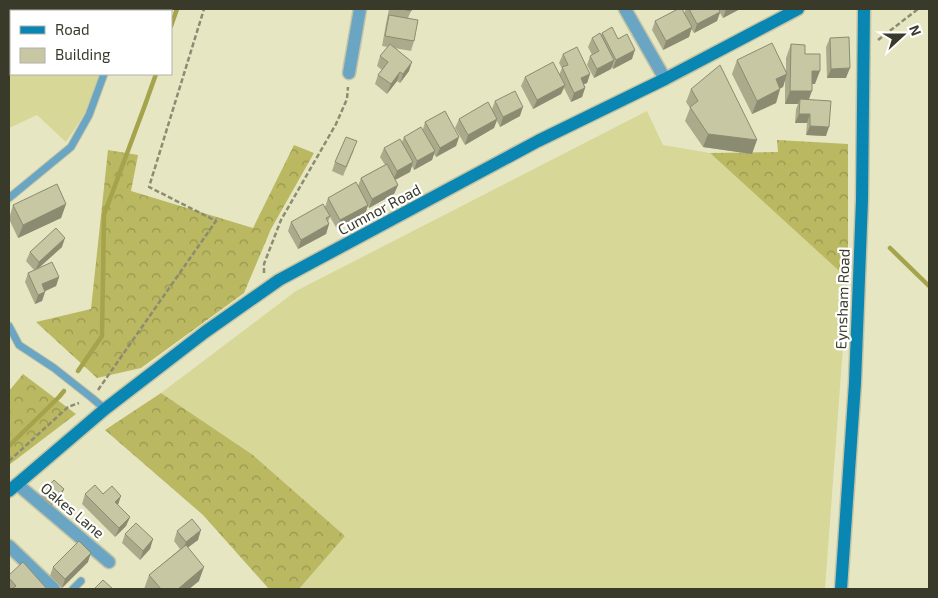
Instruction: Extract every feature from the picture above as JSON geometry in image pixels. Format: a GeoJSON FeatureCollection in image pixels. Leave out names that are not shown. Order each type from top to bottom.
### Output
{"type":"FeatureCollection","features":[{"type":"Feature","properties":{"kind":"main road","name":"Cumnor Road"},"geometry":{"type":"LineString","coordinates":[[13,488],[105,409],[205,332],[279,280],[538,142],[798,9]]}},
{"type":"Feature","properties":{"kind":"main road","name":"Eynsham Road"},"geometry":{"type":"LineString","coordinates":[[841,589],[855,383],[862,200],[864,9]]}},
{"type":"Feature","properties":{"kind":"street"},"geometry":{"type":"LineString","coordinates":[[349,73],[360,9]]}},
{"type":"Feature","properties":{"kind":"street"},"geometry":{"type":"LineString","coordinates":[[625,9],[664,79]]}},
{"type":"Feature","properties":{"kind":"street","name":"Oakes Lane"},"geometry":{"type":"LineString","coordinates":[[13,488],[108,562]]}},
{"type":"Feature","properties":{"kind":"street"},"geometry":{"type":"LineString","coordinates":[[9,546],[54,589]]}},
{"type":"Feature","properties":{"kind":"lane"},"geometry":{"type":"LineString","coordinates":[[9,198],[71,147],[89,115],[104,75]]}},
{"type":"Feature","properties":{"kind":"lane"},"geometry":{"type":"LineString","coordinates":[[9,326],[19,345],[54,368],[105,409]]}},
{"type":"Feature","properties":{"kind":"lane"},"geometry":{"type":"LineString","coordinates":[[73,589],[81,581]]}},
{"type":"Feature","properties":{"kind":"path"},"geometry":{"type":"LineString","coordinates":[[9,462],[68,408],[92,398],[216,221],[149,187],[204,9]]}},
{"type":"Feature","properties":{"kind":"path"},"geometry":{"type":"LineString","coordinates":[[864,50],[918,9]]}},
{"type":"Feature","properties":{"kind":"path"},"geometry":{"type":"LineString","coordinates":[[264,291],[264,264],[281,220],[336,124],[347,100],[349,73]]}},
{"type":"Feature","properties":{"kind":"green space"},"geometry":{"type":"Polygon","coordinates":[[[31,9],[125,9],[125,10],[31,9]]]}},
{"type":"Feature","properties":{"kind":"green space"},"geometry":{"type":"Polygon","coordinates":[[[10,32],[10,75],[103,75],[94,100],[66,142],[37,115],[9,128],[10,32]]]}},
{"type":"Feature","properties":{"kind":"green space"},"geometry":{"type":"Polygon","coordinates":[[[647,111],[663,145],[710,153],[848,279],[825,589],[299,589],[345,536],[253,455],[161,393],[296,291],[647,111]]]}},
{"type":"Feature","properties":{"kind":"green space"},"geometry":{"type":"Polygon","coordinates":[[[777,140],[848,144],[848,279],[710,153],[778,152],[777,140]]]}},
{"type":"Feature","properties":{"kind":"green space"},"geometry":{"type":"Polygon","coordinates":[[[294,145],[314,153],[271,229],[244,293],[141,368],[97,378],[36,322],[91,309],[108,150],[138,155],[131,191],[253,228],[294,145]]]}},
{"type":"Feature","properties":{"kind":"green space"},"geometry":{"type":"Polygon","coordinates":[[[23,374],[76,414],[9,465],[9,391],[23,374]]]}},
{"type":"Feature","properties":{"kind":"green space"},"geometry":{"type":"Polygon","coordinates":[[[161,393],[253,455],[345,536],[299,589],[269,589],[203,515],[105,430],[161,393]]]}},
{"type":"Feature","properties":{"kind":"building"},"geometry":{"type":"Polygon","coordinates":[[[678,9],[682,9],[692,27],[666,41],[655,21],[678,9]]]}},
{"type":"Feature","properties":{"kind":"building"},"geometry":{"type":"Polygon","coordinates":[[[689,9],[719,9],[720,12],[697,24],[689,9]]]}},
{"type":"Feature","properties":{"kind":"building"},"geometry":{"type":"Polygon","coordinates":[[[389,15],[418,20],[414,41],[385,36],[389,15]]]}},
{"type":"Feature","properties":{"kind":"building"},"geometry":{"type":"Polygon","coordinates":[[[612,27],[618,39],[627,34],[635,50],[616,60],[602,33],[612,27]]]}},
{"type":"Feature","properties":{"kind":"building"},"geometry":{"type":"Polygon","coordinates":[[[600,33],[614,60],[597,69],[590,56],[599,51],[592,38],[600,33]]]}},
{"type":"Feature","properties":{"kind":"building"},"geometry":{"type":"Polygon","coordinates":[[[849,37],[850,68],[831,69],[830,38],[849,37]]]}},
{"type":"Feature","properties":{"kind":"building"},"geometry":{"type":"Polygon","coordinates":[[[772,43],[787,74],[776,79],[780,89],[757,101],[737,60],[772,43]]]}},
{"type":"Feature","properties":{"kind":"building"},"geometry":{"type":"Polygon","coordinates":[[[390,44],[412,62],[403,74],[400,72],[391,84],[378,75],[388,62],[380,56],[390,44]]]}},
{"type":"Feature","properties":{"kind":"building"},"geometry":{"type":"Polygon","coordinates":[[[791,44],[805,45],[805,54],[820,54],[820,71],[812,71],[812,91],[790,91],[791,44]]]}},
{"type":"Feature","properties":{"kind":"building"},"geometry":{"type":"Polygon","coordinates":[[[577,47],[590,74],[581,78],[585,88],[574,93],[562,67],[568,65],[563,54],[577,47]]]}},
{"type":"Feature","properties":{"kind":"building"},"geometry":{"type":"Polygon","coordinates":[[[553,62],[565,85],[537,100],[525,77],[553,62]]]}},
{"type":"Feature","properties":{"kind":"building"},"geometry":{"type":"Polygon","coordinates":[[[720,65],[757,140],[708,134],[690,107],[698,101],[691,89],[720,65]]]}},
{"type":"Feature","properties":{"kind":"building"},"geometry":{"type":"Polygon","coordinates":[[[515,91],[523,107],[503,117],[495,101],[515,91]]]}},
{"type":"Feature","properties":{"kind":"building"},"geometry":{"type":"Polygon","coordinates":[[[800,99],[831,101],[829,127],[810,126],[810,114],[799,114],[800,99]]]}},
{"type":"Feature","properties":{"kind":"building"},"geometry":{"type":"Polygon","coordinates":[[[488,102],[497,119],[468,135],[459,119],[488,102]]]}},
{"type":"Feature","properties":{"kind":"building"},"geometry":{"type":"Polygon","coordinates":[[[445,111],[459,137],[440,148],[425,122],[445,111]]]}},
{"type":"Feature","properties":{"kind":"building"},"geometry":{"type":"Polygon","coordinates":[[[421,127],[435,151],[417,161],[404,137],[421,127]]]}},
{"type":"Feature","properties":{"kind":"building"},"geometry":{"type":"Polygon","coordinates":[[[346,137],[357,141],[346,167],[335,162],[346,137]]]}},
{"type":"Feature","properties":{"kind":"building"},"geometry":{"type":"Polygon","coordinates":[[[400,139],[413,162],[397,171],[384,148],[400,139]]]}},
{"type":"Feature","properties":{"kind":"building"},"geometry":{"type":"Polygon","coordinates":[[[387,164],[398,185],[372,199],[361,178],[387,164]]]}},
{"type":"Feature","properties":{"kind":"building"},"geometry":{"type":"Polygon","coordinates":[[[356,182],[368,205],[340,220],[328,198],[356,182]]]}},
{"type":"Feature","properties":{"kind":"building"},"geometry":{"type":"Polygon","coordinates":[[[57,184],[66,204],[23,225],[13,205],[57,184]]]}},
{"type":"Feature","properties":{"kind":"building"},"geometry":{"type":"Polygon","coordinates":[[[323,204],[330,216],[326,218],[329,224],[301,240],[291,222],[323,204]]]}},
{"type":"Feature","properties":{"kind":"building"},"geometry":{"type":"Polygon","coordinates":[[[56,228],[65,238],[39,262],[30,252],[56,228]]]}},
{"type":"Feature","properties":{"kind":"building"},"geometry":{"type":"Polygon","coordinates":[[[52,262],[59,277],[42,284],[45,292],[38,295],[28,273],[52,262]]]}},
{"type":"Feature","properties":{"kind":"building"},"geometry":{"type":"Polygon","coordinates":[[[54,480],[64,489],[53,501],[43,492],[54,480]]]}},
{"type":"Feature","properties":{"kind":"building"},"geometry":{"type":"Polygon","coordinates":[[[95,485],[103,494],[112,486],[121,496],[115,502],[130,517],[119,528],[85,494],[95,485]]]}},
{"type":"Feature","properties":{"kind":"building"},"geometry":{"type":"Polygon","coordinates":[[[192,519],[201,530],[186,542],[177,531],[192,519]]]}},
{"type":"Feature","properties":{"kind":"building"},"geometry":{"type":"Polygon","coordinates":[[[136,523],[153,539],[143,551],[125,534],[136,523]]]}},
{"type":"Feature","properties":{"kind":"building"},"geometry":{"type":"Polygon","coordinates":[[[79,541],[91,553],[65,579],[53,567],[79,541]]]}},
{"type":"Feature","properties":{"kind":"building"},"geometry":{"type":"Polygon","coordinates":[[[186,545],[204,567],[178,589],[161,589],[149,575],[186,545]]]}},
{"type":"Feature","properties":{"kind":"building"},"geometry":{"type":"Polygon","coordinates":[[[23,562],[47,589],[12,589],[16,586],[9,578],[9,575],[23,562]]]}},
{"type":"Feature","properties":{"kind":"building"},"geometry":{"type":"Polygon","coordinates":[[[103,580],[113,589],[94,589],[103,580]]]}},
{"type":"Feature","properties":{"kind":"waterway"},"geometry":{"type":"LineString","coordinates":[[172,23],[177,9]]}},
{"type":"Feature","properties":{"kind":"waterway"},"geometry":{"type":"LineString","coordinates":[[78,371],[102,336],[104,215],[156,75]]}},
{"type":"Feature","properties":{"kind":"waterway"},"geometry":{"type":"LineString","coordinates":[[890,248],[929,286]]}},
{"type":"Feature","properties":{"kind":"waterway"},"geometry":{"type":"LineString","coordinates":[[9,446],[64,391]]}}]}
